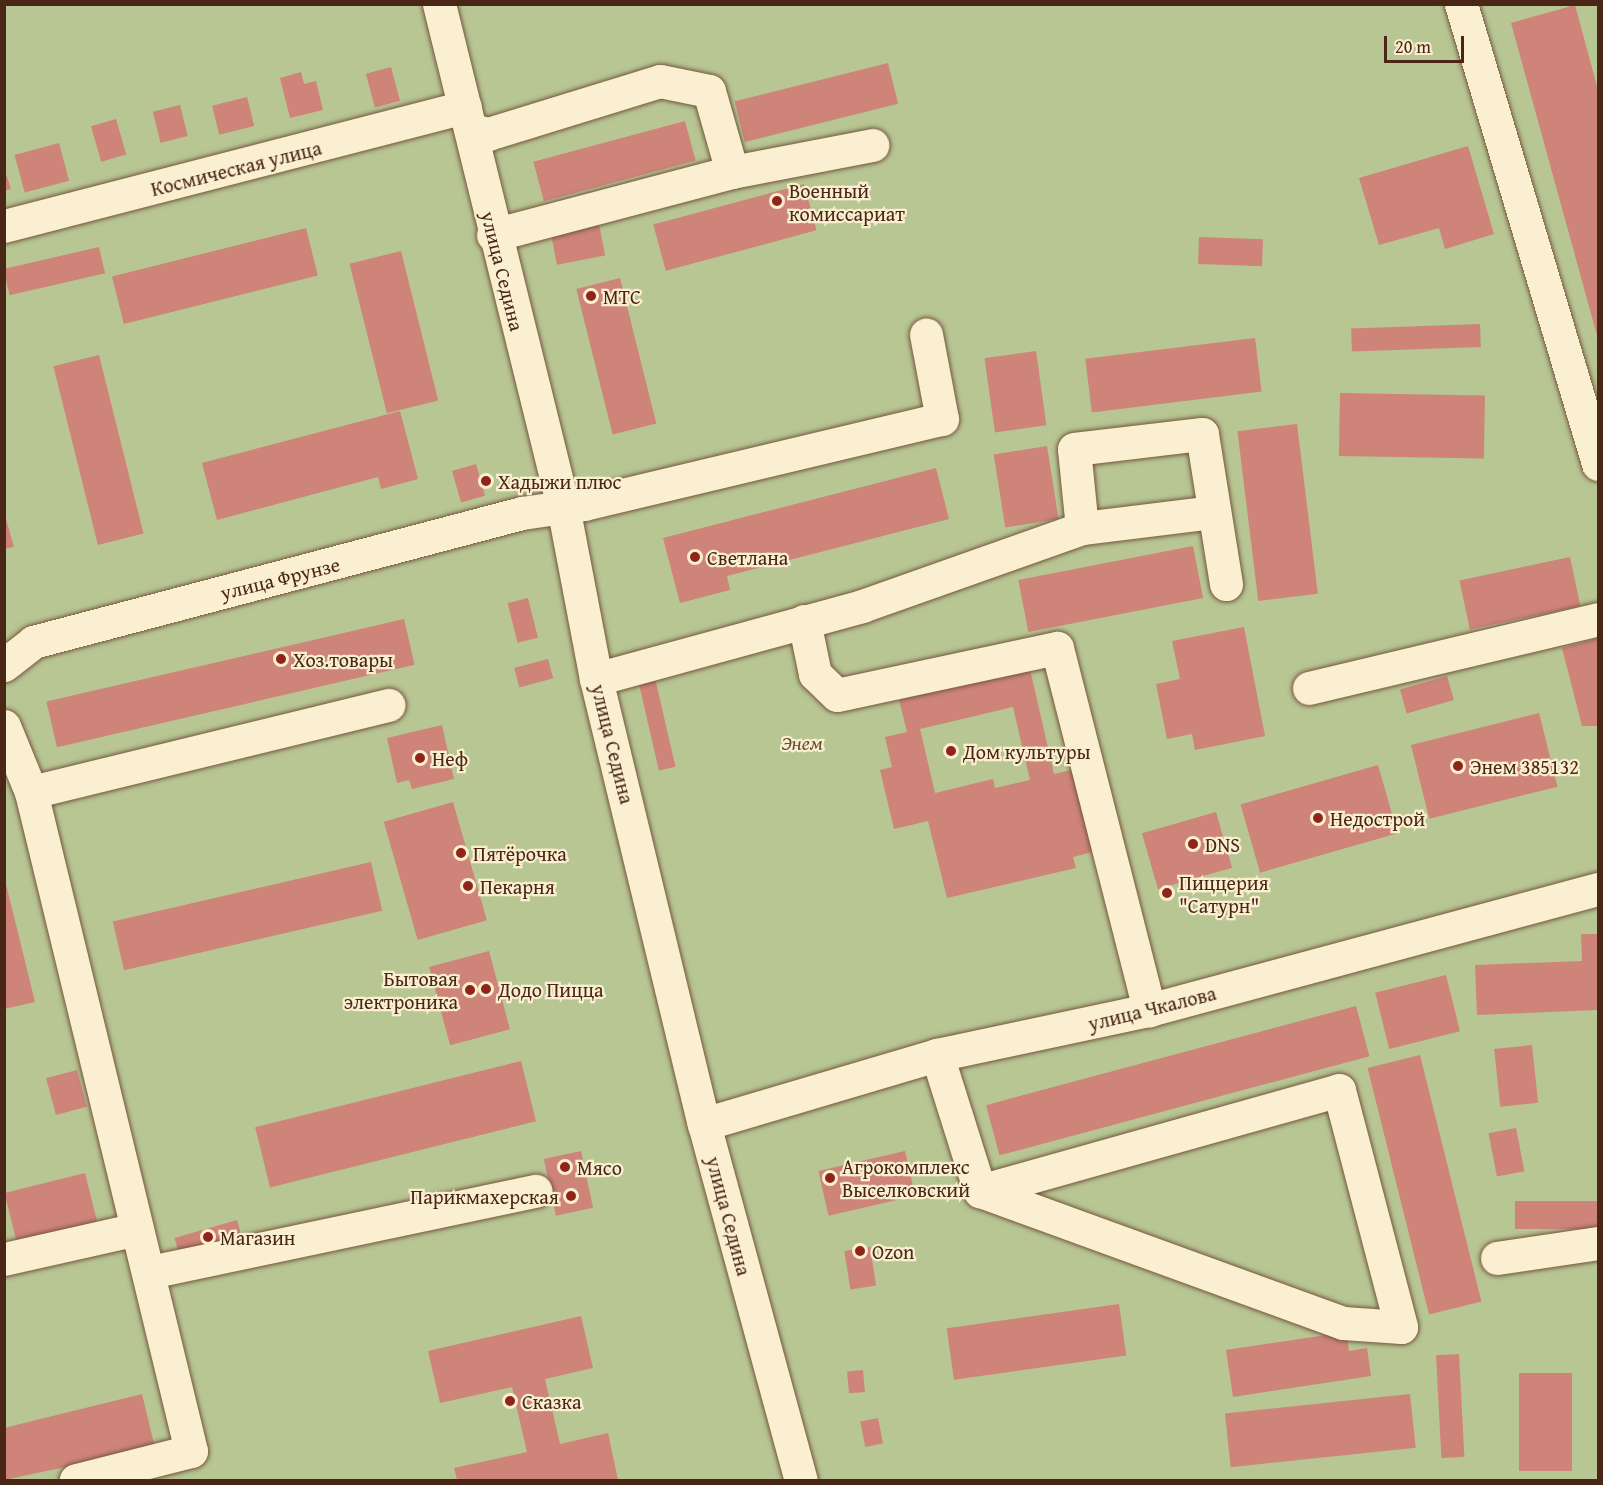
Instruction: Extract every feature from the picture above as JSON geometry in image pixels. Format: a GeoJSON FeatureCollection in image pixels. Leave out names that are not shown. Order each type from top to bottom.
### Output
{"type":"FeatureCollection","features":[{"type":"Feature","properties":{"kind":"street","name":"улица Седина"},"geometry":{"type":"LineString","coordinates":[[439,4],[468,118],[493,235],[563,506],[596,679],[704,1124],[801,1480]]}},
{"type":"Feature","properties":{"kind":"street"},"geometry":{"type":"LineString","coordinates":[[1461,4],[1599,464]]}},
{"type":"Feature","properties":{"kind":"street","name":"Космическая улица"},"geometry":{"type":"LineString","coordinates":[[4,226],[468,118],[488,134],[660,81],[709,91],[732,172]]}},
{"type":"Feature","properties":{"kind":"street"},"geometry":{"type":"LineString","coordinates":[[493,235],[732,172],[872,145]]}},
{"type":"Feature","properties":{"kind":"street","name":"улица Фрунзе"},"geometry":{"type":"LineString","coordinates":[[4,665],[33,642],[563,506],[942,419],[926,334]]}},
{"type":"Feature","properties":{"kind":"street"},"geometry":{"type":"LineString","coordinates":[[1082,528],[1074,449],[1202,434],[1212,512],[1226,584]]}},
{"type":"Feature","properties":{"kind":"street"},"geometry":{"type":"LineString","coordinates":[[596,679],[862,606],[1082,528],[1212,512]]}},
{"type":"Feature","properties":{"kind":"street"},"geometry":{"type":"LineString","coordinates":[[1309,688],[1599,619]]}},
{"type":"Feature","properties":{"kind":"street"},"geometry":{"type":"LineString","coordinates":[[804,621],[815,674],[837,695],[1057,648],[1149,1010]]}},
{"type":"Feature","properties":{"kind":"street"},"geometry":{"type":"LineString","coordinates":[[31,792],[389,705]]}},
{"type":"Feature","properties":{"kind":"street"},"geometry":{"type":"LineString","coordinates":[[4,726],[31,792],[137,1229],[150,1272],[191,1451],[169,1469],[76,1480]]}},
{"type":"Feature","properties":{"kind":"street","name":"улица Чкалова"},"geometry":{"type":"LineString","coordinates":[[704,1124],[937,1055],[1149,1010],[1599,888]]}},
{"type":"Feature","properties":{"kind":"street"},"geometry":{"type":"LineString","coordinates":[[937,1055],[980,1191]]}},
{"type":"Feature","properties":{"kind":"street"},"geometry":{"type":"LineString","coordinates":[[1339,1090],[1401,1327],[1343,1323],[980,1191],[1339,1090]]}},
{"type":"Feature","properties":{"kind":"street"},"geometry":{"type":"LineString","coordinates":[[150,1272],[536,1191]]}},
{"type":"Feature","properties":{"kind":"street"},"geometry":{"type":"LineString","coordinates":[[4,1259],[137,1229]]}},
{"type":"Feature","properties":{"kind":"street"},"geometry":{"type":"LineString","coordinates":[[1497,1258],[1599,1243]]}},
{"type":"Feature","properties":{"kind":"green space","name":"Энем"},"geometry":{"type":"Polygon","coordinates":[[[5,5],[1598,5],[1598,1480],[5,1480],[5,5]]]}},
{"type":"Feature","properties":{"kind":"building"},"geometry":{"type":"Polygon","coordinates":[[[1575,5],[1598,90],[1598,339],[1511,23],[1575,5]]]}},
{"type":"Feature","properties":{"kind":"building"},"geometry":{"type":"Polygon","coordinates":[[[888,63],[898,104],[745,142],[735,101],[888,63]]]}},
{"type":"Feature","properties":{"kind":"building"},"geometry":{"type":"Polygon","coordinates":[[[391,67],[400,101],[375,108],[366,74],[391,67]]]}},
{"type":"Feature","properties":{"kind":"building"},"geometry":{"type":"Polygon","coordinates":[[[301,72],[304,84],[316,81],[323,110],[290,118],[280,78],[301,72]]]}},
{"type":"Feature","properties":{"kind":"building"},"geometry":{"type":"Polygon","coordinates":[[[247,97],[254,126],[219,135],[212,106],[247,97]]]}},
{"type":"Feature","properties":{"kind":"building"},"geometry":{"type":"Polygon","coordinates":[[[180,105],[188,136],[161,143],[153,112],[180,105]]]}},
{"type":"Feature","properties":{"kind":"building"},"geometry":{"type":"Polygon","coordinates":[[[116,119],[126,155],[101,162],[91,126],[116,119]]]}},
{"type":"Feature","properties":{"kind":"building"},"geometry":{"type":"Polygon","coordinates":[[[685,121],[696,161],[544,201],[533,162],[685,121]]]}},
{"type":"Feature","properties":{"kind":"building"},"geometry":{"type":"Polygon","coordinates":[[[59,143],[69,181],[25,193],[15,155],[59,143]]]}},
{"type":"Feature","properties":{"kind":"building"},"geometry":{"type":"Polygon","coordinates":[[[1468,146],[1494,234],[1445,249],[1439,228],[1379,245],[1359,178],[1468,146]]]}},
{"type":"Feature","properties":{"kind":"building"},"geometry":{"type":"Polygon","coordinates":[[[4,168],[11,189],[4,191],[4,168]]]}},
{"type":"Feature","properties":{"kind":"building"},"geometry":{"type":"Polygon","coordinates":[[[804,184],[816,230],[666,271],[653,224],[804,184]]]}},
{"type":"Feature","properties":{"kind":"building"},"geometry":{"type":"Polygon","coordinates":[[[599,224],[605,255],[557,265],[551,233],[599,224]]]}},
{"type":"Feature","properties":{"kind":"building"},"geometry":{"type":"Polygon","coordinates":[[[306,228],[318,276],[124,324],[112,276],[306,228]]]}},
{"type":"Feature","properties":{"kind":"building"},"geometry":{"type":"Polygon","coordinates":[[[1199,237],[1263,239],[1262,266],[1198,264],[1199,237]]]}},
{"type":"Feature","properties":{"kind":"building"},"geometry":{"type":"Polygon","coordinates":[[[99,247],[105,273],[10,295],[4,269],[99,247]]]}},
{"type":"Feature","properties":{"kind":"building"},"geometry":{"type":"Polygon","coordinates":[[[401,251],[438,400],[387,413],[350,264],[401,251]]]}},
{"type":"Feature","properties":{"kind":"building"},"geometry":{"type":"Polygon","coordinates":[[[620,278],[656,424],[613,434],[576,289],[620,278]]]}},
{"type":"Feature","properties":{"kind":"building"},"geometry":{"type":"Polygon","coordinates":[[[1480,324],[1481,347],[1352,351],[1351,329],[1480,324]]]}},
{"type":"Feature","properties":{"kind":"building"},"geometry":{"type":"Polygon","coordinates":[[[1255,338],[1262,392],[1092,412],[1085,359],[1255,338]]]}},
{"type":"Feature","properties":{"kind":"building"},"geometry":{"type":"Polygon","coordinates":[[[1036,351],[1046,425],[995,433],[985,358],[1036,351]]]}},
{"type":"Feature","properties":{"kind":"building"},"geometry":{"type":"Polygon","coordinates":[[[99,355],[144,534],[98,545],[53,366],[99,355]]]}},
{"type":"Feature","properties":{"kind":"building"},"geometry":{"type":"Polygon","coordinates":[[[1340,393],[1485,396],[1484,459],[1339,456],[1340,393]]]}},
{"type":"Feature","properties":{"kind":"building"},"geometry":{"type":"Polygon","coordinates":[[[400,411],[418,479],[381,489],[378,477],[217,520],[202,463],[400,411]]]}},
{"type":"Feature","properties":{"kind":"building"},"geometry":{"type":"Polygon","coordinates":[[[1297,424],[1318,594],[1258,601],[1237,431],[1297,424]]]}},
{"type":"Feature","properties":{"kind":"building"},"geometry":{"type":"Polygon","coordinates":[[[1047,446],[1059,519],[1005,528],[994,454],[1047,446]]]}},
{"type":"Feature","properties":{"kind":"building"},"geometry":{"type":"Polygon","coordinates":[[[476,464],[485,496],[461,503],[452,471],[476,464]]]}},
{"type":"Feature","properties":{"kind":"building"},"geometry":{"type":"Polygon","coordinates":[[[936,468],[949,519],[727,576],[730,590],[680,603],[663,538],[936,468]]]}},
{"type":"Feature","properties":{"kind":"building"},"geometry":{"type":"Polygon","coordinates":[[[4,512],[14,547],[4,549],[4,512]]]}},
{"type":"Feature","properties":{"kind":"building"},"geometry":{"type":"Polygon","coordinates":[[[1193,546],[1203,598],[1028,632],[1018,580],[1193,546]]]}},
{"type":"Feature","properties":{"kind":"building"},"geometry":{"type":"Polygon","coordinates":[[[1570,557],[1580,606],[1470,629],[1459,580],[1570,557]]]}},
{"type":"Feature","properties":{"kind":"building"},"geometry":{"type":"Polygon","coordinates":[[[528,598],[538,638],[518,643],[508,603],[528,598]]]}},
{"type":"Feature","properties":{"kind":"building"},"geometry":{"type":"Polygon","coordinates":[[[404,619],[415,665],[57,747],[46,702],[404,619]]]}},
{"type":"Feature","properties":{"kind":"building"},"geometry":{"type":"Polygon","coordinates":[[[1244,627],[1265,736],[1195,750],[1192,734],[1167,739],[1156,684],[1180,679],[1172,641],[1244,627]]]}},
{"type":"Feature","properties":{"kind":"building"},"geometry":{"type":"Polygon","coordinates":[[[1598,638],[1598,726],[1582,726],[1562,648],[1598,638]]]}},
{"type":"Feature","properties":{"kind":"building"},"geometry":{"type":"Polygon","coordinates":[[[548,659],[553,678],[519,687],[514,668],[548,659]]]}},
{"type":"Feature","properties":{"kind":"building"},"geometry":{"type":"Polygon","coordinates":[[[1030,669],[1054,774],[1084,767],[1104,849],[1073,857],[1076,868],[947,898],[928,821],[894,829],[880,770],[892,767],[885,737],[907,732],[899,700],[1030,669]],[[1013,707],[920,729],[935,793],[993,779],[995,788],[1030,780],[1013,707]]]}},
{"type":"Feature","properties":{"kind":"building"},"geometry":{"type":"Polygon","coordinates":[[[1447,676],[1454,700],[1407,714],[1400,690],[1447,676]]]}},
{"type":"Feature","properties":{"kind":"building"},"geometry":{"type":"Polygon","coordinates":[[[655,678],[675,767],[659,770],[638,682],[655,678]]]}},
{"type":"Feature","properties":{"kind":"building"},"geometry":{"type":"Polygon","coordinates":[[[1539,713],[1557,787],[1429,819],[1411,745],[1539,713]]]}},
{"type":"Feature","properties":{"kind":"building","name":"Неф"},"geometry":{"type":"Polygon","coordinates":[[[442,725],[454,779],[412,789],[409,780],[397,783],[387,738],[442,725]]]}},
{"type":"Feature","properties":{"kind":"building","name":"Недострой"},"geometry":{"type":"Polygon","coordinates":[[[1378,765],[1398,833],[1260,873],[1241,804],[1378,765]]]}},
{"type":"Feature","properties":{"kind":"building"},"geometry":{"type":"Polygon","coordinates":[[[453,802],[487,920],[418,940],[384,822],[453,802]]]}},
{"type":"Feature","properties":{"kind":"building"},"geometry":{"type":"Polygon","coordinates":[[[1216,812],[1232,868],[1158,889],[1142,833],[1216,812]]]}},
{"type":"Feature","properties":{"kind":"building"},"geometry":{"type":"Polygon","coordinates":[[[371,862],[382,911],[124,970],[113,922],[371,862]]]}},
{"type":"Feature","properties":{"kind":"building"},"geometry":{"type":"Polygon","coordinates":[[[4,876],[35,1002],[4,1009],[4,876]]]}},
{"type":"Feature","properties":{"kind":"building"},"geometry":{"type":"Polygon","coordinates":[[[1581,934],[1598,934],[1598,1010],[1477,1015],[1475,965],[1582,961],[1581,934]]]}},
{"type":"Feature","properties":{"kind":"building"},"geometry":{"type":"Polygon","coordinates":[[[489,951],[510,1029],[450,1045],[429,967],[489,951]]]}},
{"type":"Feature","properties":{"kind":"building"},"geometry":{"type":"Polygon","coordinates":[[[1446,975],[1460,1031],[1389,1049],[1375,993],[1446,975]]]}},
{"type":"Feature","properties":{"kind":"building"},"geometry":{"type":"Polygon","coordinates":[[[1356,1006],[1369,1056],[1000,1155],[986,1105],[1356,1006]]]}},
{"type":"Feature","properties":{"kind":"building"},"geometry":{"type":"Polygon","coordinates":[[[1532,1045],[1538,1103],[1500,1107],[1494,1049],[1532,1045]]]}},
{"type":"Feature","properties":{"kind":"building"},"geometry":{"type":"Polygon","coordinates":[[[1420,1055],[1481,1301],[1429,1315],[1368,1068],[1420,1055]]]}},
{"type":"Feature","properties":{"kind":"building"},"geometry":{"type":"Polygon","coordinates":[[[521,1061],[536,1121],[270,1187],[255,1127],[521,1061]]]}},
{"type":"Feature","properties":{"kind":"building"},"geometry":{"type":"Polygon","coordinates":[[[77,1070],[87,1107],[56,1115],[46,1078],[77,1070]]]}},
{"type":"Feature","properties":{"kind":"building"},"geometry":{"type":"Polygon","coordinates":[[[1516,1128],[1524,1171],[1497,1177],[1489,1133],[1516,1128]]]}},
{"type":"Feature","properties":{"kind":"building"},"geometry":{"type":"Polygon","coordinates":[[[581,1151],[593,1208],[556,1216],[544,1159],[581,1151]]]}},
{"type":"Feature","properties":{"kind":"building"},"geometry":{"type":"Polygon","coordinates":[[[905,1151],[915,1196],[829,1216],[818,1171],[905,1151]]]}},
{"type":"Feature","properties":{"kind":"building"},"geometry":{"type":"Polygon","coordinates":[[[85,1173],[97,1222],[17,1242],[4,1193],[85,1173]]]}},
{"type":"Feature","properties":{"kind":"building"},"geometry":{"type":"Polygon","coordinates":[[[1515,1201],[1598,1201],[1598,1229],[1515,1229],[1515,1201]]]}},
{"type":"Feature","properties":{"kind":"building","name":"Магазин"},"geometry":{"type":"Polygon","coordinates":[[[237,1220],[242,1238],[180,1256],[175,1238],[237,1220]]]}},
{"type":"Feature","properties":{"kind":"building"},"geometry":{"type":"Polygon","coordinates":[[[870,1247],[876,1286],[850,1290],[844,1251],[870,1247]]]}},
{"type":"Feature","properties":{"kind":"building"},"geometry":{"type":"Polygon","coordinates":[[[1119,1304],[1126,1355],[954,1380],[947,1328],[1119,1304]]]}},
{"type":"Feature","properties":{"kind":"building"},"geometry":{"type":"Polygon","coordinates":[[[581,1316],[593,1368],[545,1379],[560,1444],[608,1433],[618,1480],[457,1480],[454,1468],[527,1452],[512,1387],[440,1403],[428,1351],[581,1316]]]}},
{"type":"Feature","properties":{"kind":"building"},"geometry":{"type":"Polygon","coordinates":[[[1346,1332],[1349,1351],[1367,1348],[1371,1376],[1233,1397],[1226,1350],[1346,1332]]]}},
{"type":"Feature","properties":{"kind":"building"},"geometry":{"type":"Polygon","coordinates":[[[1459,1354],[1464,1457],[1441,1458],[1436,1355],[1459,1354]]]}},
{"type":"Feature","properties":{"kind":"building"},"geometry":{"type":"Polygon","coordinates":[[[863,1370],[865,1392],[849,1393],[847,1371],[863,1370]]]}},
{"type":"Feature","properties":{"kind":"building"},"geometry":{"type":"Polygon","coordinates":[[[1519,1373],[1572,1373],[1572,1471],[1519,1471],[1519,1373]]]}},
{"type":"Feature","properties":{"kind":"building"},"geometry":{"type":"Polygon","coordinates":[[[142,1394],[155,1448],[4,1480],[4,1428],[142,1394]]]}},
{"type":"Feature","properties":{"kind":"building"},"geometry":{"type":"Polygon","coordinates":[[[1410,1394],[1416,1448],[1231,1467],[1225,1413],[1410,1394]]]}},
{"type":"Feature","properties":{"kind":"building"},"geometry":{"type":"Polygon","coordinates":[[[878,1418],[883,1444],[865,1447],[860,1421],[878,1418]]]}},
{"type":"Feature","properties":{"kind":"place","name":"Военный комиссариат"},"geometry":{"type":"Point","coordinates":[777,201]}},
{"type":"Feature","properties":{"kind":"place","name":"МТС"},"geometry":{"type":"Point","coordinates":[591,296]}},
{"type":"Feature","properties":{"kind":"place","name":"Хадыжи плюс"},"geometry":{"type":"Point","coordinates":[486,481]}},
{"type":"Feature","properties":{"kind":"place","name":"Светлана"},"geometry":{"type":"Point","coordinates":[695,557]}},
{"type":"Feature","properties":{"kind":"place","name":"Хоз.товары"},"geometry":{"type":"Point","coordinates":[281,659]}},
{"type":"Feature","properties":{"kind":"place","name":"Дом культуры"},"geometry":{"type":"Point","coordinates":[951,751]}},
{"type":"Feature","properties":{"kind":"place","name":"Неф"},"geometry":{"type":"Point","coordinates":[420,758]}},
{"type":"Feature","properties":{"kind":"place","name":"Энем 385132"},"geometry":{"type":"Point","coordinates":[1458,766]}},
{"type":"Feature","properties":{"kind":"place","name":"Недострой"},"geometry":{"type":"Point","coordinates":[1318,818]}},
{"type":"Feature","properties":{"kind":"place","name":"DNS"},"geometry":{"type":"Point","coordinates":[1193,844]}},
{"type":"Feature","properties":{"kind":"place","name":"Пятёрочка"},"geometry":{"type":"Point","coordinates":[461,853]}},
{"type":"Feature","properties":{"kind":"place","name":"Пекарня"},"geometry":{"type":"Point","coordinates":[468,886]}},
{"type":"Feature","properties":{"kind":"place","name":"Пиццерия \"Сатурн\""},"geometry":{"type":"Point","coordinates":[1167,893]}},
{"type":"Feature","properties":{"kind":"place","name":"Додо Пицца"},"geometry":{"type":"Point","coordinates":[486,989]}},
{"type":"Feature","properties":{"kind":"place","name":"Бытовая электроника"},"geometry":{"type":"Point","coordinates":[470,990]}},
{"type":"Feature","properties":{"kind":"place","name":"Мясо"},"geometry":{"type":"Point","coordinates":[565,1167]}},
{"type":"Feature","properties":{"kind":"place","name":"Агрокомплекс Выселковский"},"geometry":{"type":"Point","coordinates":[830,1178]}},
{"type":"Feature","properties":{"kind":"place","name":"Парикмахерская"},"geometry":{"type":"Point","coordinates":[571,1196]}},
{"type":"Feature","properties":{"kind":"place","name":"Магазин"},"geometry":{"type":"Point","coordinates":[208,1237]}},
{"type":"Feature","properties":{"kind":"place","name":"Ozon"},"geometry":{"type":"Point","coordinates":[860,1251]}},
{"type":"Feature","properties":{"kind":"place","name":"Сказка"},"geometry":{"type":"Point","coordinates":[510,1401]}}]}
